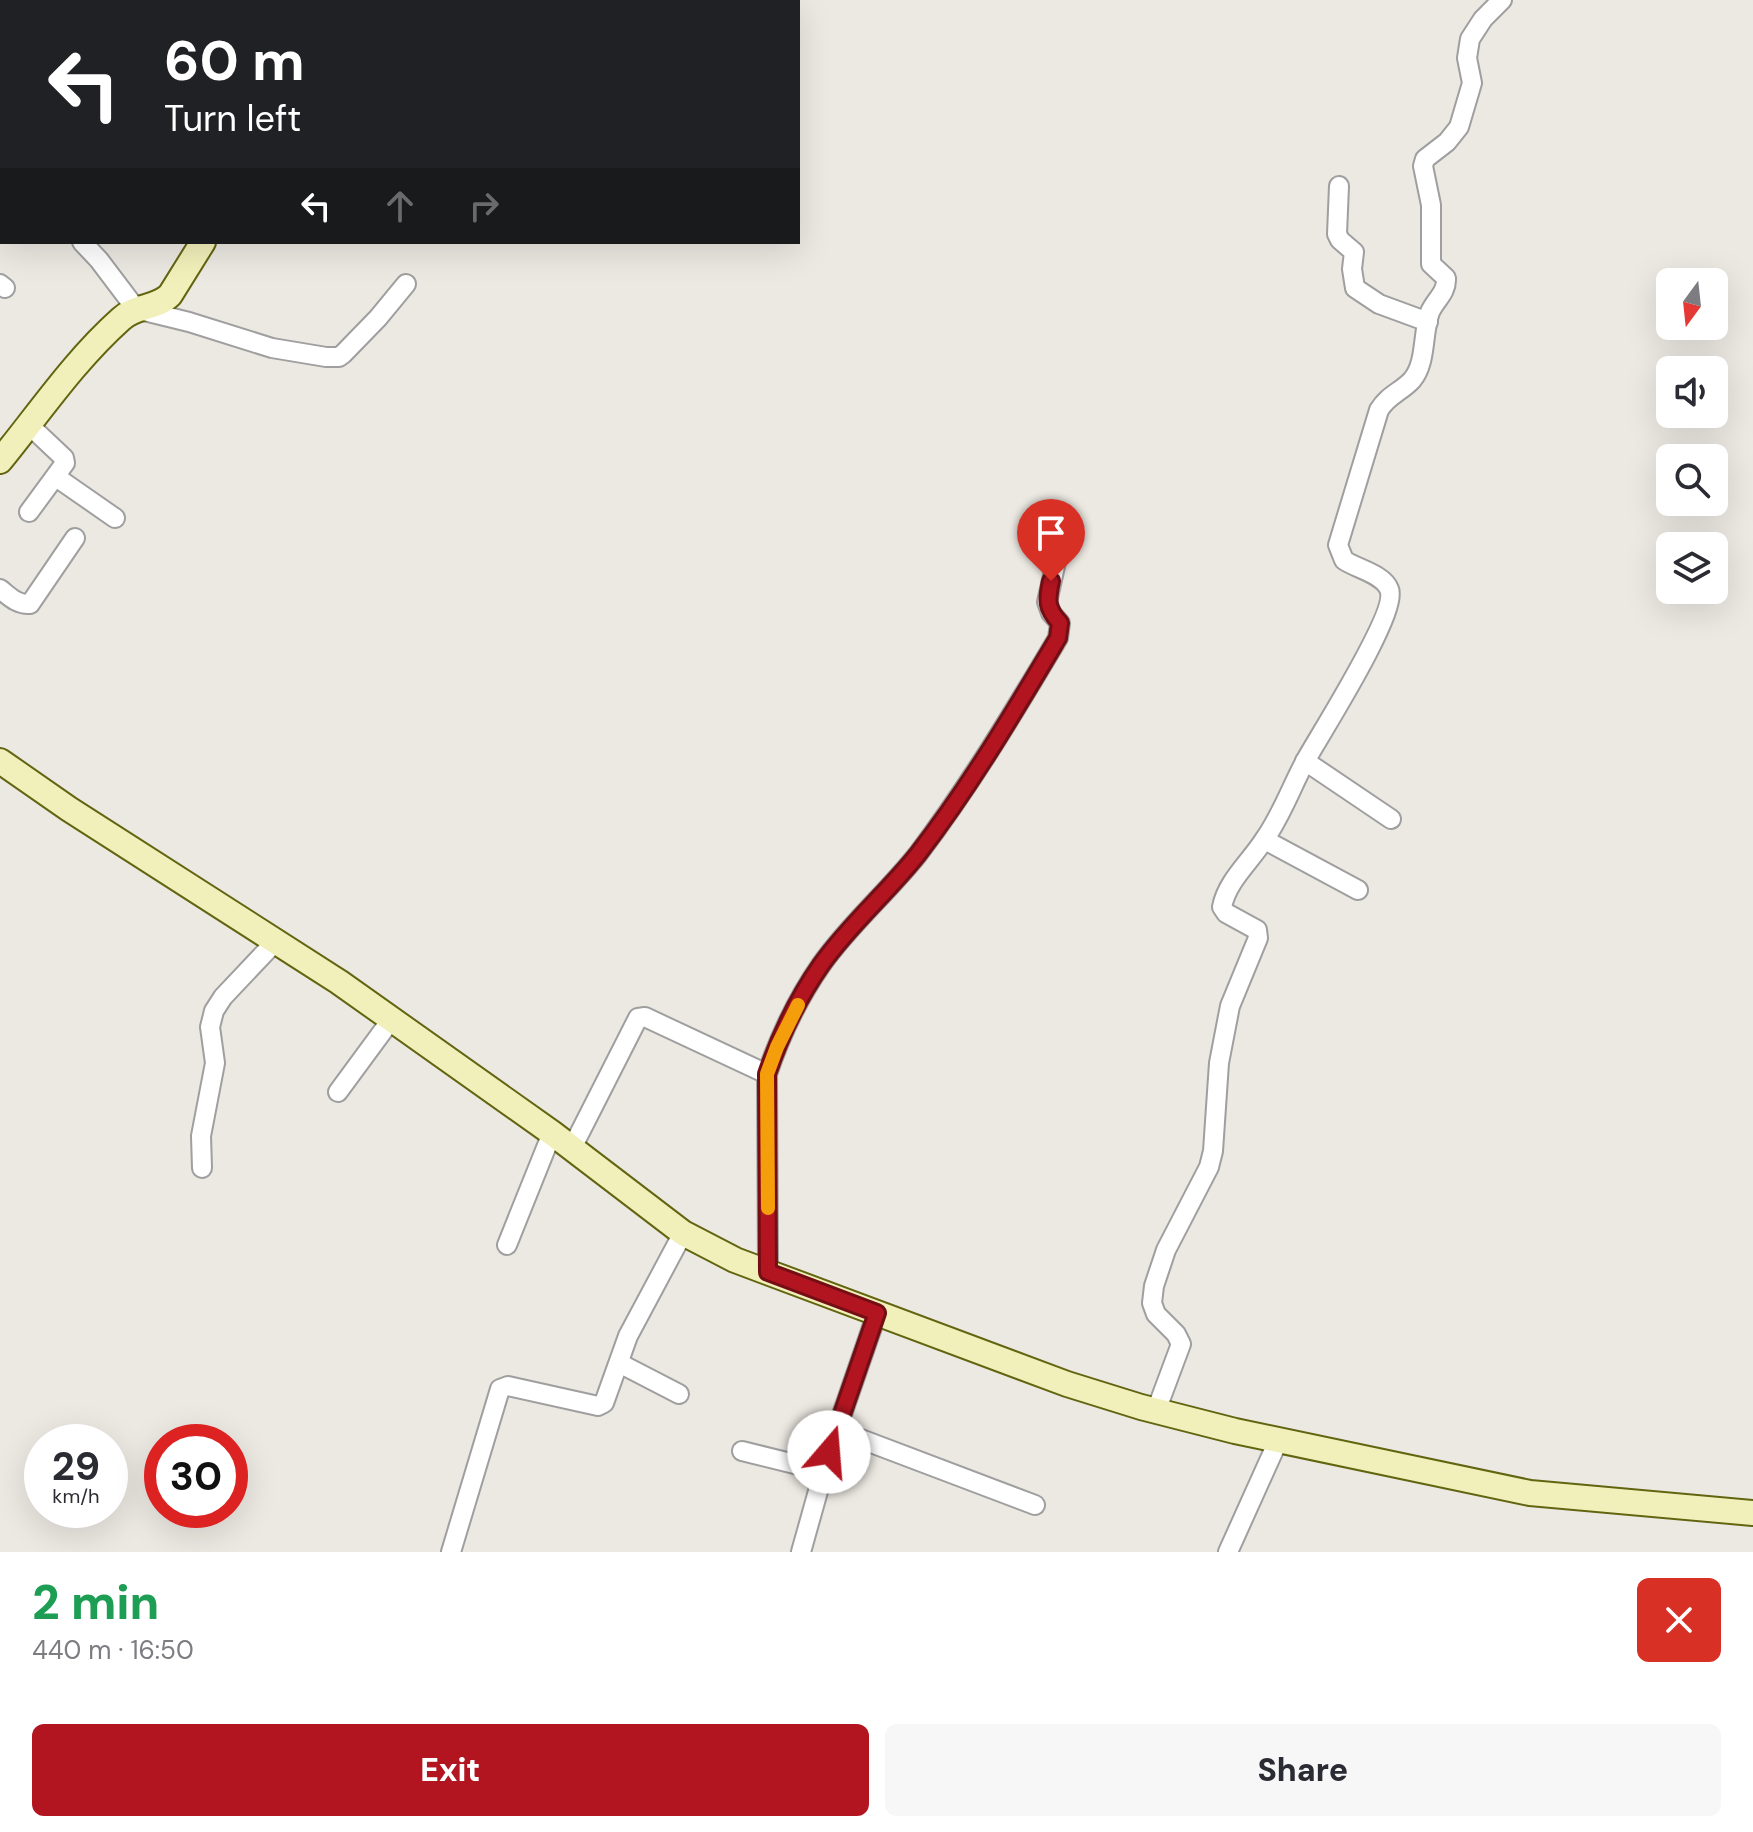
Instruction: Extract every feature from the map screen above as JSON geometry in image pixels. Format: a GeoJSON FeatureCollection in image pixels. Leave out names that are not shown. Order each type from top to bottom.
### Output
{"type":"FeatureCollection","features":[{"type":"Feature","properties":{"kind":"main road"},"geometry":{"type":"LineString","coordinates":[[0,461],[77,361],[125,315],[163,302],[202,244]]}},
{"type":"Feature","properties":{"kind":"main road"},"geometry":{"type":"LineString","coordinates":[[0,761],[339,982],[466,1070],[683,1233],[735,1260],[1067,1384],[1156,1411],[1278,1441],[1530,1493],[1753,1513]]}},
{"type":"Feature","properties":{"kind":"street"},"geometry":{"type":"LineString","coordinates":[[1156,1411],[1181,1344],[1176,1334],[1156,1314],[1152,1303],[1154,1286],[1166,1250],[1209,1167],[1213,1151],[1219,1063],[1230,1006],[1258,938],[1257,930],[1226,913],[1222,907],[1224,894],[1265,840],[1305,761],[1361,665],[1388,609],[1391,598],[1382,580],[1344,560],[1338,545],[1379,410],[1385,400],[1413,378],[1419,366],[1431,310],[1447,283],[1446,278],[1431,264],[1432,217],[1423,166],[1425,159],[1447,142],[1459,127],[1472,83],[1467,58],[1470,39],[1483,19],[1502,0]]}},
{"type":"Feature","properties":{"kind":"street"},"geometry":{"type":"LineString","coordinates":[[1339,186],[1337,234],[1354,252],[1352,280],[1355,288],[1379,304],[1428,322]]}},
{"type":"Feature","properties":{"kind":"street"},"geometry":{"type":"LineString","coordinates":[[84,244],[136,309],[272,348],[333,358],[343,354],[406,284]]}},
{"type":"Feature","properties":{"kind":"street"},"geometry":{"type":"LineString","coordinates":[[29,425],[64,458],[63,469],[29,512]]}},
{"type":"Feature","properties":{"kind":"street"},"geometry":{"type":"LineString","coordinates":[[56,477],[115,518]]}},
{"type":"Feature","properties":{"kind":"street"},"geometry":{"type":"LineString","coordinates":[[768,1272],[767,1074],[777,1047],[822,964],[915,857],[960,797],[996,744],[1058,638],[1060,623],[1047,602],[1064,526]]}},
{"type":"Feature","properties":{"kind":"street"},"geometry":{"type":"LineString","coordinates":[[0,589],[15,601],[30,604],[75,538]]}},
{"type":"Feature","properties":{"kind":"street"},"geometry":{"type":"LineString","coordinates":[[1305,761],[1391,819]]}},
{"type":"Feature","properties":{"kind":"street"},"geometry":{"type":"LineString","coordinates":[[1265,840],[1358,890]]}},
{"type":"Feature","properties":{"kind":"street"},"geometry":{"type":"LineString","coordinates":[[202,1168],[201,1136],[215,1063],[210,1027],[214,1011],[223,997],[275,942]]}},
{"type":"Feature","properties":{"kind":"street"},"geometry":{"type":"LineString","coordinates":[[572,1148],[638,1018],[645,1017],[767,1074]]}},
{"type":"Feature","properties":{"kind":"street"},"geometry":{"type":"LineString","coordinates":[[338,1092],[391,1020]]}},
{"type":"Feature","properties":{"kind":"street"},"geometry":{"type":"LineString","coordinates":[[507,1245],[552,1133]]}},
{"type":"Feature","properties":{"kind":"street"},"geometry":{"type":"LineString","coordinates":[[451,1552],[500,1389],[508,1386],[598,1406],[608,1396],[633,1325],[683,1233]]}},
{"type":"Feature","properties":{"kind":"street"},"geometry":{"type":"LineString","coordinates":[[801,1552],[823,1471],[877,1313]]}},
{"type":"Feature","properties":{"kind":"street"},"geometry":{"type":"LineString","coordinates":[[619,1363],[679,1394]]}},
{"type":"Feature","properties":{"kind":"street"},"geometry":{"type":"LineString","coordinates":[[837,1430],[1035,1505]]}},
{"type":"Feature","properties":{"kind":"street"},"geometry":{"type":"LineString","coordinates":[[1235,1550],[1278,1441]]}},
{"type":"Feature","properties":{"kind":"street"},"geometry":{"type":"LineString","coordinates":[[742,1451],[823,1471]]}},
{"type":"Feature","properties":{"kind":"slow traffic"},"geometry":{"type":"LineString","coordinates":[[768,1208],[767,1074],[798,1005]]}},
{"type":"Feature","properties":{"kind":"route"},"geometry":{"type":"LineString","coordinates":[[829,1452],[877,1313],[768,1272],[767,1074],[777,1047],[822,964],[915,857],[960,797],[996,744],[1058,638],[1060,623],[1047,602],[1051,581]]}}]}
